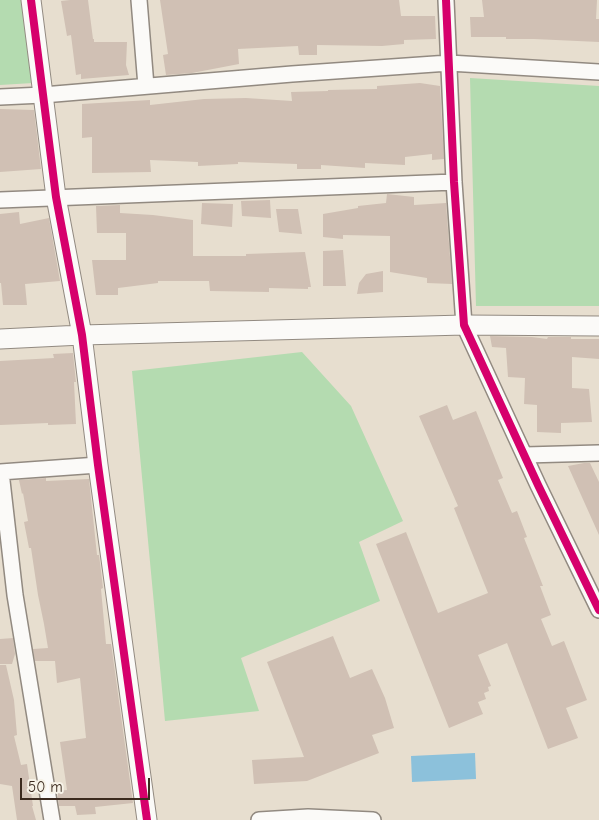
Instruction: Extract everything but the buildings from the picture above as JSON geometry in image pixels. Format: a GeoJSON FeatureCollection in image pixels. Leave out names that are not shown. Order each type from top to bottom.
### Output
{"type":"FeatureCollection","features":[{"type":"Feature","properties":{"kind":"street"},"geometry":{"type":"LineString","coordinates":[[31,0],[56,197],[82,335],[147,820]]}},
{"type":"Feature","properties":{"kind":"street"},"geometry":{"type":"LineString","coordinates":[[139,0],[146,86]]}},
{"type":"Feature","properties":{"kind":"street"},"geometry":{"type":"LineString","coordinates":[[446,0],[454,182],[464,325],[599,610]]}},
{"type":"Feature","properties":{"kind":"street"},"geometry":{"type":"LineString","coordinates":[[0,97],[283,74],[449,63],[599,72]]}},
{"type":"Feature","properties":{"kind":"street"},"geometry":{"type":"LineString","coordinates":[[0,200],[454,182]]}},
{"type":"Feature","properties":{"kind":"street"},"geometry":{"type":"LineString","coordinates":[[0,339],[82,335],[464,325],[599,326]]}},
{"type":"Feature","properties":{"kind":"street"},"geometry":{"type":"LineString","coordinates":[[525,455],[599,453]]}},
{"type":"Feature","properties":{"kind":"street"},"geometry":{"type":"LineString","coordinates":[[52,820],[7,596],[0,472],[98,465]]}},
{"type":"Feature","properties":{"kind":"street"},"geometry":{"type":"LineString","coordinates":[[258,820],[308,817],[373,820]]}},
{"type":"Feature","properties":{"kind":"green space"},"geometry":{"type":"Polygon","coordinates":[[[0,0],[24,0],[33,83],[0,85],[0,0]]]}},
{"type":"Feature","properties":{"kind":"green space"},"geometry":{"type":"Polygon","coordinates":[[[470,78],[599,86],[599,306],[476,306],[470,78]]]}},
{"type":"Feature","properties":{"kind":"green space"},"geometry":{"type":"Polygon","coordinates":[[[302,352],[351,406],[403,521],[359,542],[380,601],[241,658],[259,711],[165,721],[132,371],[302,352]]]}},
{"type":"Feature","properties":{"kind":"water"},"geometry":{"type":"Polygon","coordinates":[[[475,753],[476,779],[412,782],[411,756],[475,753]]]}},
{"type":"Feature","properties":{"kind":"cycle path"},"geometry":{"type":"LineString","coordinates":[[31,0],[56,197],[82,335],[147,820]]}},
{"type":"Feature","properties":{"kind":"cycle path"},"geometry":{"type":"LineString","coordinates":[[446,0],[454,182],[464,325],[538,485],[599,610]]}}]}
